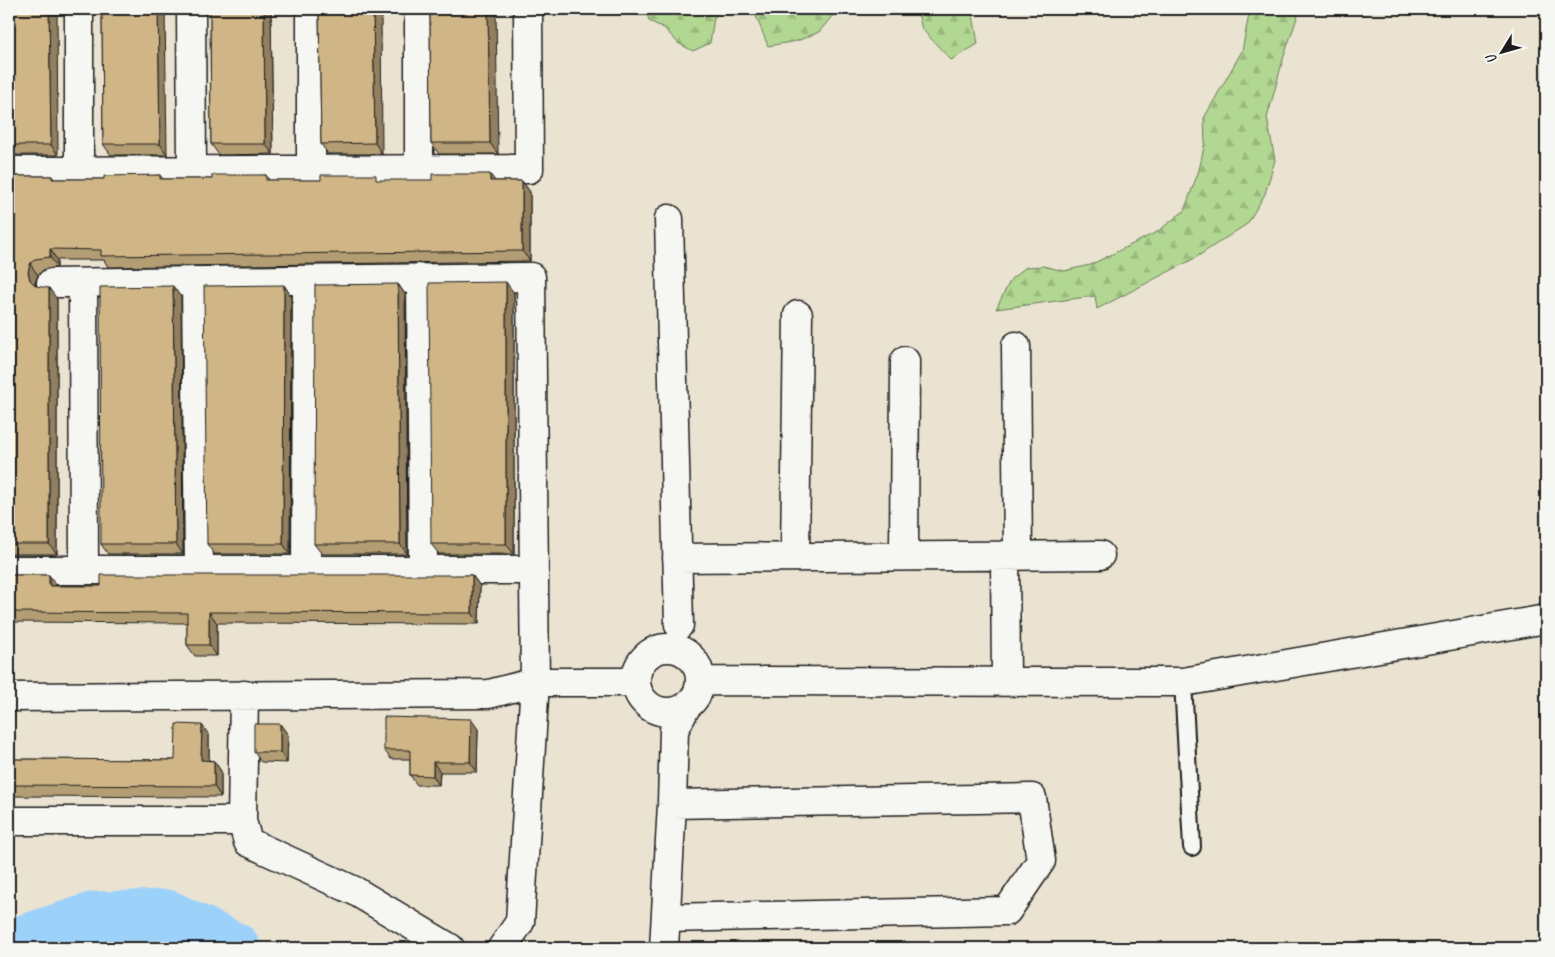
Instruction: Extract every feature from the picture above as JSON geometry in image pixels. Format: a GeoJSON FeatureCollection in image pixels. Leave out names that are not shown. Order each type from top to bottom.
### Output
{"type":"FeatureCollection","features":[{"type":"Feature","properties":{"kind":"street"},"geometry":{"type":"LineString","coordinates":[[79,9],[80,171]]}},
{"type":"Feature","properties":{"kind":"street"},"geometry":{"type":"LineString","coordinates":[[191,9],[192,171]]}},
{"type":"Feature","properties":{"kind":"street"},"geometry":{"type":"LineString","coordinates":[[311,9],[311,170]]}},
{"type":"Feature","properties":{"kind":"street"},"geometry":{"type":"LineString","coordinates":[[419,9],[420,170]]}},
{"type":"Feature","properties":{"kind":"street"},"geometry":{"type":"LineString","coordinates":[[9,171],[528,169],[528,9]]}},
{"type":"Feature","properties":{"kind":"street"},"geometry":{"type":"LineString","coordinates":[[669,219],[679,625]]}},
{"type":"Feature","properties":{"kind":"street"},"geometry":{"type":"LineString","coordinates":[[52,283],[531,277],[535,682],[520,922],[502,948]]}},
{"type":"Feature","properties":{"kind":"street"},"geometry":{"type":"LineString","coordinates":[[420,278],[423,570]]}},
{"type":"Feature","properties":{"kind":"street"},"geometry":{"type":"LineString","coordinates":[[306,570],[307,280]]}},
{"type":"Feature","properties":{"kind":"street"},"geometry":{"type":"LineString","coordinates":[[196,281],[199,570]]}},
{"type":"Feature","properties":{"kind":"street"},"geometry":{"type":"LineString","coordinates":[[83,283],[84,570]]}},
{"type":"Feature","properties":{"kind":"street"},"geometry":{"type":"LineString","coordinates":[[795,557],[798,315]]}},
{"type":"Feature","properties":{"kind":"street"},"geometry":{"type":"LineString","coordinates":[[1006,680],[1012,555],[1016,346]]}},
{"type":"Feature","properties":{"kind":"street"},"geometry":{"type":"LineString","coordinates":[[904,556],[905,361]]}},
{"type":"Feature","properties":{"kind":"street"},"geometry":{"type":"LineString","coordinates":[[677,558],[1100,555]]}},
{"type":"Feature","properties":{"kind":"street"},"geometry":{"type":"LineString","coordinates":[[9,570],[534,570]]}},
{"type":"Feature","properties":{"kind":"street"},"geometry":{"type":"LineString","coordinates":[[701,681],[1006,680],[1183,682],[1546,619]]}},
{"type":"Feature","properties":{"kind":"street"},"geometry":{"type":"LineString","coordinates":[[664,948],[674,730],[685,709],[696,697],[701,681],[698,668],[691,657],[680,650],[667,647],[654,650],[643,658],[637,669],[635,682],[640,698],[652,710],[669,713],[685,709]]}},
{"type":"Feature","properties":{"kind":"street"},"geometry":{"type":"LineString","coordinates":[[9,697],[490,694],[535,682],[635,682]]}},
{"type":"Feature","properties":{"kind":"street"},"geometry":{"type":"LineString","coordinates":[[244,695],[242,821],[248,842],[355,891],[450,948]]}},
{"type":"Feature","properties":{"kind":"street"},"geometry":{"type":"LineString","coordinates":[[666,918],[1007,911],[1041,861],[1032,798],[672,804]]}},
{"type":"Feature","properties":{"kind":"street"},"geometry":{"type":"LineString","coordinates":[[9,821],[242,821]]}},
{"type":"Feature","properties":{"kind":"lane"},"geometry":{"type":"LineString","coordinates":[[1183,682],[1192,847]]}},
{"type":"Feature","properties":{"kind":"green space"},"geometry":{"type":"Polygon","coordinates":[[[646,9],[721,9],[714,18],[710,43],[693,51],[678,43],[664,28],[649,21],[646,9]]]}},
{"type":"Feature","properties":{"kind":"green space"},"geometry":{"type":"Polygon","coordinates":[[[755,9],[838,9],[819,32],[797,41],[768,46],[754,11],[755,9]]]}},
{"type":"Feature","properties":{"kind":"green space"},"geometry":{"type":"Polygon","coordinates":[[[917,9],[972,9],[978,44],[951,60],[922,29],[917,9]]]}},
{"type":"Feature","properties":{"kind":"green space"},"geometry":{"type":"Polygon","coordinates":[[[1250,9],[1300,9],[1284,56],[1267,118],[1275,160],[1265,194],[1247,224],[1195,258],[1097,309],[1095,296],[996,309],[1011,279],[1026,267],[1043,266],[1064,271],[1090,265],[1157,232],[1184,211],[1199,170],[1205,142],[1204,118],[1242,51],[1250,9]]]}},
{"type":"Feature","properties":{"kind":"building"},"geometry":{"type":"Polygon","coordinates":[[[9,9],[49,9],[51,145],[9,145],[9,9]]]}},
{"type":"Feature","properties":{"kind":"building"},"geometry":{"type":"Polygon","coordinates":[[[102,9],[158,9],[160,144],[103,144],[102,9]]]}},
{"type":"Feature","properties":{"kind":"building"},"geometry":{"type":"Polygon","coordinates":[[[210,9],[264,9],[265,144],[211,144],[210,9]]]}},
{"type":"Feature","properties":{"kind":"building"},"geometry":{"type":"Polygon","coordinates":[[[319,9],[373,9],[375,143],[321,144],[319,9]]]}},
{"type":"Feature","properties":{"kind":"building"},"geometry":{"type":"Polygon","coordinates":[[[430,9],[488,9],[490,143],[431,143],[430,9]]]}},
{"type":"Feature","properties":{"kind":"building"},"geometry":{"type":"Polygon","coordinates":[[[432,174],[490,174],[490,181],[522,181],[522,251],[101,256],[101,250],[50,249],[50,257],[35,259],[30,264],[28,272],[30,280],[36,286],[49,288],[49,544],[9,544],[9,176],[52,176],[52,179],[104,179],[104,176],[160,175],[160,179],[212,179],[212,175],[266,175],[266,180],[321,180],[321,175],[376,175],[376,180],[432,180],[432,174]]]}},
{"type":"Feature","properties":{"kind":"building"},"geometry":{"type":"Polygon","coordinates":[[[506,282],[506,544],[431,544],[429,283],[506,282]]]}},
{"type":"Feature","properties":{"kind":"building"},"geometry":{"type":"Polygon","coordinates":[[[398,284],[400,544],[314,544],[315,285],[398,284]]]}},
{"type":"Feature","properties":{"kind":"building"},"geometry":{"type":"Polygon","coordinates":[[[284,285],[283,544],[207,544],[204,286],[284,285]]]}},
{"type":"Feature","properties":{"kind":"building"},"geometry":{"type":"Polygon","coordinates":[[[173,286],[176,544],[101,544],[100,287],[173,286]]]}},
{"type":"Feature","properties":{"kind":"building"},"geometry":{"type":"Polygon","coordinates":[[[9,575],[49,575],[49,586],[101,586],[101,575],[472,575],[472,613],[209,612],[209,645],[187,645],[187,613],[9,612],[9,575]]]}},
{"type":"Feature","properties":{"kind":"building"},"geometry":{"type":"Polygon","coordinates":[[[384,717],[471,719],[470,762],[433,762],[433,776],[410,775],[410,750],[384,750],[384,717]]]}},
{"type":"Feature","properties":{"kind":"building"},"geometry":{"type":"Polygon","coordinates":[[[176,724],[202,725],[201,760],[214,761],[214,786],[9,785],[9,759],[175,760],[176,724]]]}},
{"type":"Feature","properties":{"kind":"building"},"geometry":{"type":"Polygon","coordinates":[[[254,724],[280,724],[280,752],[254,752],[254,724]]]}},
{"type":"Feature","properties":{"kind":"waterway"},"geometry":{"type":"LineString","coordinates":[[9,945],[95,917],[167,915],[235,948]]}}]}
